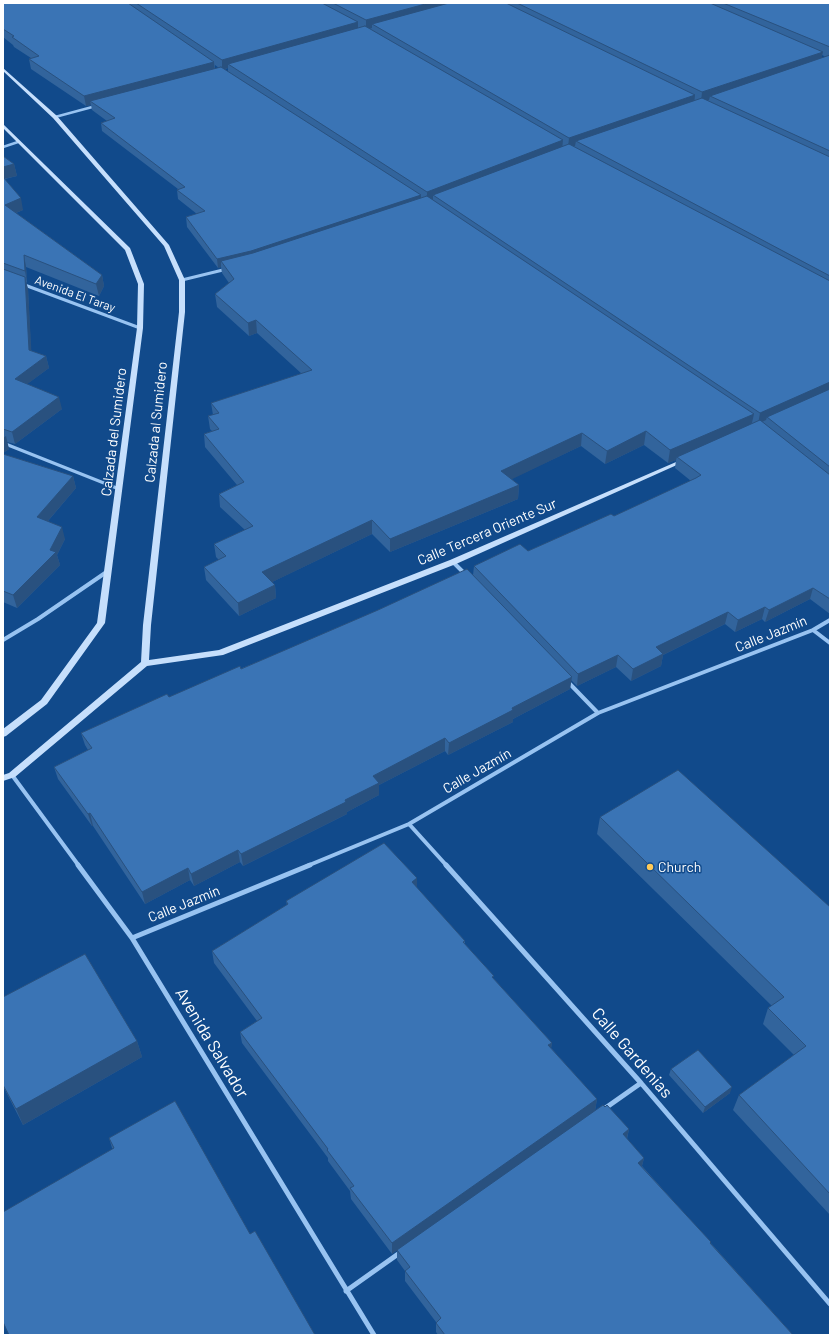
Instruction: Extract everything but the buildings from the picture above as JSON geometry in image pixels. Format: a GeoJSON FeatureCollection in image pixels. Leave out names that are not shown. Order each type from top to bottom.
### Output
{"type":"FeatureCollection","features":[{"type":"Feature","properties":{"kind":"main road","name":"Calzada al Sumidero"},"geometry":{"type":"LineString","coordinates":[[3,69],[55,117],[167,246],[182,280],[182,312],[148,617],[145,663]]}},
{"type":"Feature","properties":{"kind":"main road","name":"Calzada del Sumidero"},"geometry":{"type":"LineString","coordinates":[[3,125],[18,142],[128,249],[141,284],[140,328],[101,622],[44,702],[3,734]]}},
{"type":"Feature","properties":{"kind":"main road","name":"Calle Tercera Oriente Sur"},"geometry":{"type":"LineString","coordinates":[[145,663],[220,653],[453,562],[693,456]]}},
{"type":"Feature","properties":{"kind":"main road"},"geometry":{"type":"LineString","coordinates":[[3,778],[12,775],[145,663]]}},
{"type":"Feature","properties":{"kind":"street"},"geometry":{"type":"LineString","coordinates":[[55,117],[101,105]]}},
{"type":"Feature","properties":{"kind":"street"},"geometry":{"type":"LineString","coordinates":[[3,147],[18,142]]}},
{"type":"Feature","properties":{"kind":"street"},"geometry":{"type":"LineString","coordinates":[[182,280],[232,268]]}},
{"type":"Feature","properties":{"kind":"street","name":"Avenida El Taray"},"geometry":{"type":"LineString","coordinates":[[17,282],[140,328]]}},
{"type":"Feature","properties":{"kind":"street"},"geometry":{"type":"LineString","coordinates":[[3,443],[119,489]]}},
{"type":"Feature","properties":{"kind":"street"},"geometry":{"type":"LineString","coordinates":[[453,562],[469,578]]}},
{"type":"Feature","properties":{"kind":"street"},"geometry":{"type":"LineString","coordinates":[[3,640],[38,619],[108,571]]}},
{"type":"Feature","properties":{"kind":"street","name":"Calle Jazmín"},"geometry":{"type":"LineString","coordinates":[[132,938],[409,824],[598,713],[813,630],[830,620]]}},
{"type":"Feature","properties":{"kind":"street"},"geometry":{"type":"LineString","coordinates":[[813,630],[830,643]]}},
{"type":"Feature","properties":{"kind":"street"},"geometry":{"type":"LineString","coordinates":[[566,679],[598,713]]}},
{"type":"Feature","properties":{"kind":"street","name":"Avenida Salvador"},"geometry":{"type":"LineString","coordinates":[[12,775],[132,938],[374,1335]]}},
{"type":"Feature","properties":{"kind":"street","name":"Calle Gardenias"},"geometry":{"type":"LineString","coordinates":[[409,824],[641,1083],[830,1304]]}},
{"type":"Feature","properties":{"kind":"street"},"geometry":{"type":"LineString","coordinates":[[596,1115],[641,1083]]}},
{"type":"Feature","properties":{"kind":"street"},"geometry":{"type":"LineString","coordinates":[[346,1291],[404,1250]]}},
{"type":"Feature","properties":{"kind":"place","name":"Church"},"geometry":{"type":"Point","coordinates":[650,867]}}]}
